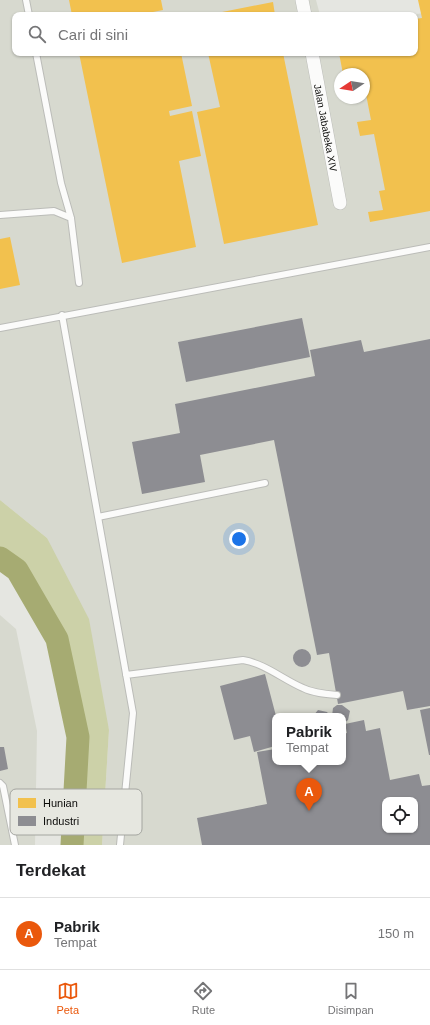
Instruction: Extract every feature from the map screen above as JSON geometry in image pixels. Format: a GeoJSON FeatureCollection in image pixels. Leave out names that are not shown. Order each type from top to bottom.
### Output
{"type":"FeatureCollection","features":[{"type":"Feature","properties":{"kind":"street"},"geometry":{"type":"LineString","coordinates":[[302,0],[304,12]]}},
{"type":"Feature","properties":{"kind":"street","name":"Jalan Jababeka XIV"},"geometry":{"type":"LineString","coordinates":[[313,56],[340,203]]}},
{"type":"Feature","properties":{"kind":"lane"},"geometry":{"type":"LineString","coordinates":[[26,0],[28,12]]}},
{"type":"Feature","properties":{"kind":"lane"},"geometry":{"type":"LineString","coordinates":[[37,56],[61,183],[71,218],[79,283]]}},
{"type":"Feature","properties":{"kind":"lane"},"geometry":{"type":"LineString","coordinates":[[0,215],[54,211],[71,218]]}},
{"type":"Feature","properties":{"kind":"lane"},"geometry":{"type":"LineString","coordinates":[[0,328],[62,315],[430,247]]}},
{"type":"Feature","properties":{"kind":"lane"},"geometry":{"type":"LineString","coordinates":[[62,315],[133,713],[126,789]]}},
{"type":"Feature","properties":{"kind":"lane"},"geometry":{"type":"LineString","coordinates":[[98,517],[265,483]]}},
{"type":"Feature","properties":{"kind":"lane"},"geometry":{"type":"LineString","coordinates":[[126,675],[243,660],[257,662],[303,689],[320,694],[337,695]]}},
{"type":"Feature","properties":{"kind":"lane"},"geometry":{"type":"LineString","coordinates":[[0,783],[10,822]]}},
{"type":"Feature","properties":{"kind":"lane"},"geometry":{"type":"LineString","coordinates":[[13,835],[15,845]]}},
{"type":"Feature","properties":{"kind":"lane"},"geometry":{"type":"LineString","coordinates":[[120,845],[121,835]]}},
{"type":"Feature","properties":{"kind":"shaded area"},"geometry":{"type":"Polygon","coordinates":[[[0,0],[316,0],[319,12],[12,12],[12,56],[418,56],[418,14],[430,12],[430,845],[102,845],[103,835],[142,835],[142,789],[105,789],[109,730],[47,538],[0,500],[0,0]]]}},
{"type":"Feature","properties":{"kind":"shaded area"},"geometry":{"type":"Polygon","coordinates":[[[0,615],[16,629],[37,731],[36,789],[10,789],[10,835],[35,835],[35,845],[0,845],[0,615]]]}},
{"type":"Feature","properties":{"kind":"green space"},"geometry":{"type":"Polygon","coordinates":[[[0,500],[47,538],[89,619],[109,730],[105,789],[75,789],[78,737],[57,639],[17,570],[0,558],[0,500]]]}},
{"type":"Feature","properties":{"kind":"green space"},"geometry":{"type":"Polygon","coordinates":[[[73,835],[103,835],[102,845],[72,845],[73,835]]]}},
{"type":"Feature","properties":{"kind":"building: Hunian"},"geometry":{"type":"Polygon","coordinates":[[[69,0],[161,0],[163,10],[153,12],[71,12],[69,0]]]}},
{"type":"Feature","properties":{"kind":"building: Hunian"},"geometry":{"type":"Polygon","coordinates":[[[418,0],[430,0],[430,211],[370,222],[368,212],[383,210],[379,191],[385,190],[374,134],[360,136],[357,122],[371,120],[368,104],[370,104],[370,68],[342,68],[340,56],[418,56],[418,19],[422,18],[418,0]]]}},
{"type":"Feature","properties":{"kind":"building: Hunian"},"geometry":{"type":"Polygon","coordinates":[[[273,2],[275,12],[222,12],[273,2]]]}},
{"type":"Feature","properties":{"kind":"building: Hunian"},"geometry":{"type":"Polygon","coordinates":[[[80,56],[182,56],[192,106],[169,111],[170,116],[192,111],[201,156],[179,161],[196,247],[122,263],[80,56]]]}},
{"type":"Feature","properties":{"kind":"building: Hunian"},"geometry":{"type":"Polygon","coordinates":[[[209,56],[284,56],[318,225],[224,244],[197,112],[220,107],[209,56]]]}},
{"type":"Feature","properties":{"kind":"building: Hunian"},"geometry":{"type":"Polygon","coordinates":[[[10,237],[20,285],[0,289],[0,239],[10,237]]]}},
{"type":"Feature","properties":{"kind":"building: Industri"},"geometry":{"type":"Polygon","coordinates":[[[302,318],[310,357],[186,382],[178,342],[302,318]]]}},
{"type":"Feature","properties":{"kind":"building: Industri"},"geometry":{"type":"Polygon","coordinates":[[[430,339],[430,706],[407,710],[403,691],[338,704],[329,653],[317,655],[274,440],[200,455],[205,482],[142,494],[132,442],[180,433],[175,404],[315,376],[310,350],[361,340],[364,352],[430,339]]]}},
{"type":"Feature","properties":{"kind":"building: Industri"},"geometry":{"type":"Polygon","coordinates":[[[298,649],[306,649],[311,654],[309,665],[306,667],[298,667],[293,662],[293,654],[298,649]]]}},
{"type":"Feature","properties":{"kind":"building: Industri"},"geometry":{"type":"Polygon","coordinates":[[[265,674],[275,713],[272,713],[272,747],[254,752],[250,736],[234,740],[220,686],[265,674]]]}},
{"type":"Feature","properties":{"kind":"building: Industri"},"geometry":{"type":"Polygon","coordinates":[[[337,705],[342,705],[350,711],[348,720],[346,722],[346,713],[332,713],[333,708],[337,705]]]}},
{"type":"Feature","properties":{"kind":"building: Industri"},"geometry":{"type":"Polygon","coordinates":[[[430,708],[430,755],[429,755],[420,710],[430,708]]]}},
{"type":"Feature","properties":{"kind":"building: Industri"},"geometry":{"type":"Polygon","coordinates":[[[318,710],[328,713],[316,713],[318,710]]]}},
{"type":"Feature","properties":{"kind":"building: Industri"},"geometry":{"type":"Polygon","coordinates":[[[364,720],[366,731],[380,728],[390,780],[419,774],[422,786],[430,785],[430,845],[202,845],[197,818],[267,804],[257,752],[272,750],[272,765],[346,765],[346,724],[364,720]]]}},
{"type":"Feature","properties":{"kind":"building: Industri"},"geometry":{"type":"Polygon","coordinates":[[[0,747],[4,747],[8,769],[0,771],[0,747]]]}},
{"type":"Feature","properties":{"kind":"waterway"},"geometry":{"type":"LineString","coordinates":[[0,558],[17,570],[57,639],[78,737],[75,789]]}},
{"type":"Feature","properties":{"kind":"waterway"},"geometry":{"type":"LineString","coordinates":[[72,845],[73,835]]}},
{"type":"Feature","properties":{"kind":"place","name":"Pabrik"},"geometry":{"type":"Point","coordinates":[309,811]}}]}
